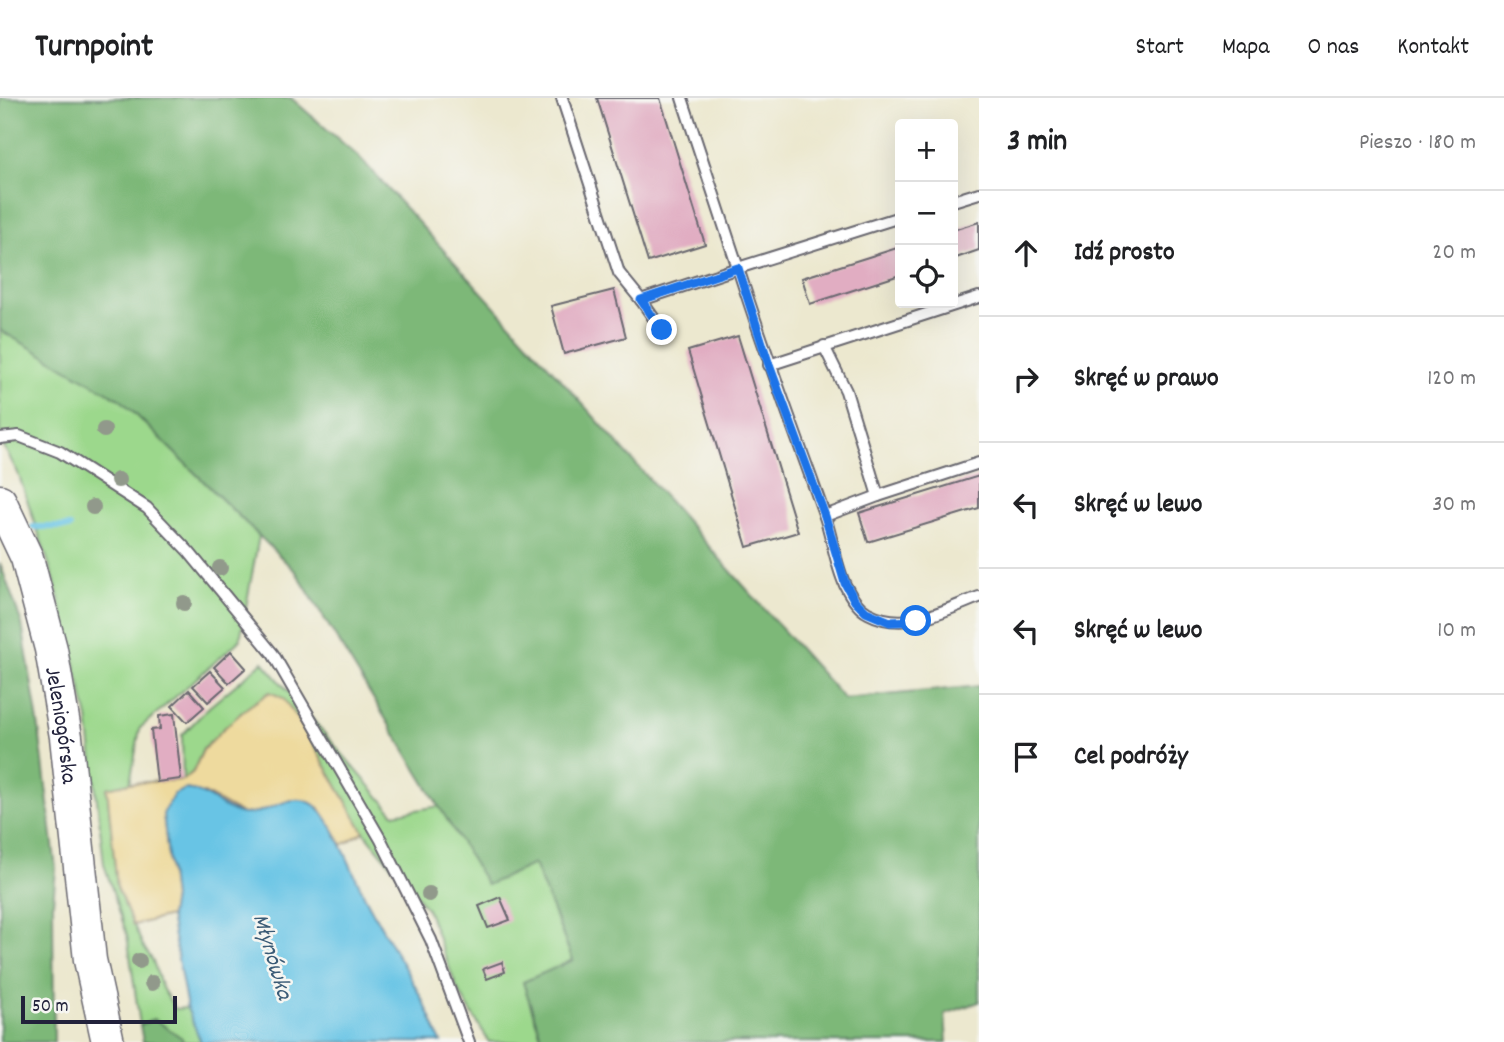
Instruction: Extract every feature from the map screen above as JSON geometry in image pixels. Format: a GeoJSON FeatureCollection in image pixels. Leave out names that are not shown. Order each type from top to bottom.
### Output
{"type":"FeatureCollection","features":[{"type":"Feature","properties":{"kind":"street","name":"Jeleniogórska"},"geometry":{"type":"LineString","coordinates":[[0,501],[27,558],[51,649],[66,737],[90,960],[108,1042]]}},
{"type":"Feature","properties":{"kind":"street","name":"Jeleniogórska"},"geometry":{"type":"LineString","coordinates":[[87,1042],[90,960]]}},
{"type":"Feature","properties":{"kind":"lane"},"geometry":{"type":"LineString","coordinates":[[562,98],[619,273],[662,330]]}},
{"type":"Feature","properties":{"kind":"lane"},"geometry":{"type":"LineString","coordinates":[[682,98],[769,365],[825,516],[845,583],[855,601],[866,612],[890,622],[916,621],[979,597]]}},
{"type":"Feature","properties":{"kind":"lane"},"geometry":{"type":"LineString","coordinates":[[958,200],[979,194]]}},
{"type":"Feature","properties":{"kind":"lane"},"geometry":{"type":"LineString","coordinates":[[641,300],[895,220]]}},
{"type":"Feature","properties":{"kind":"lane"},"geometry":{"type":"LineString","coordinates":[[769,365],[979,297]]}},
{"type":"Feature","properties":{"kind":"lane"},"geometry":{"type":"LineString","coordinates":[[824,346],[846,391],[878,496]]}},
{"type":"Feature","properties":{"kind":"lane"},"geometry":{"type":"LineString","coordinates":[[0,438],[19,436],[60,452],[147,508],[189,552],[273,654],[387,853],[431,940],[469,1042]]}},
{"type":"Feature","properties":{"kind":"lane"},"geometry":{"type":"LineString","coordinates":[[825,516],[979,463]]}},
{"type":"Feature","properties":{"kind":"green space"},"geometry":{"type":"Polygon","coordinates":[[[0,98],[291,98],[360,158],[844,699],[979,686],[979,1002],[945,1014],[947,1042],[543,1042],[523,982],[573,960],[534,864],[487,885],[296,572],[121,400],[0,330],[0,98]]]}},
{"type":"Feature","properties":{"kind":"green space"},"geometry":{"type":"Polygon","coordinates":[[[0,330],[121,400],[259,536],[240,640],[140,728],[130,783],[107,788],[117,887],[143,946],[153,961],[162,988],[175,1009],[187,1008],[201,1042],[183,1042],[154,1019],[140,1025],[127,935],[104,864],[88,718],[54,579],[18,473],[0,440],[0,330]]]}},
{"type":"Feature","properties":{"kind":"green space"},"geometry":{"type":"Polygon","coordinates":[[[0,563],[22,624],[39,729],[56,869],[53,903],[54,1042],[0,1042],[0,563]]]}},
{"type":"Feature","properties":{"kind":"green space"},"geometry":{"type":"Polygon","coordinates":[[[263,662],[394,814],[439,806],[534,863],[573,961],[523,982],[543,1042],[489,1042],[457,988],[427,909],[364,832],[307,734],[242,712],[203,749],[193,772],[183,780],[182,735],[209,707],[263,662]]]}},
{"type":"Feature","properties":{"kind":"green space"},"geometry":{"type":"Polygon","coordinates":[[[154,1019],[182,1038],[183,1042],[143,1042],[140,1025],[154,1019]]]}},
{"type":"Feature","properties":{"kind":"sand"},"geometry":{"type":"Polygon","coordinates":[[[270,692],[283,698],[298,719],[364,832],[342,845],[319,807],[242,814],[204,793],[163,814],[173,898],[170,916],[133,925],[117,887],[107,788],[130,783],[183,780],[193,772],[203,750],[222,730],[270,692]]]}},
{"type":"Feature","properties":{"kind":"water"},"geometry":{"type":"Polygon","coordinates":[[[186,789],[201,793],[229,810],[244,814],[294,800],[303,800],[319,809],[327,819],[366,899],[412,980],[441,1042],[201,1042],[187,1008],[170,916],[173,898],[163,814],[174,794],[186,789]]]}},
{"type":"Feature","properties":{"kind":"building"},"geometry":{"type":"Polygon","coordinates":[[[597,98],[660,98],[705,244],[648,262],[597,98]]]}},
{"type":"Feature","properties":{"kind":"building"},"geometry":{"type":"Polygon","coordinates":[[[979,222],[979,250],[958,257],[958,228],[979,222]]]}},
{"type":"Feature","properties":{"kind":"building"},"geometry":{"type":"Polygon","coordinates":[[[895,249],[895,277],[810,304],[802,278],[895,249]]]}},
{"type":"Feature","properties":{"kind":"building"},"geometry":{"type":"Polygon","coordinates":[[[614,290],[626,337],[564,354],[551,306],[614,290]]]}},
{"type":"Feature","properties":{"kind":"building"},"geometry":{"type":"Polygon","coordinates":[[[738,336],[798,532],[747,547],[688,351],[738,336]]]}},
{"type":"Feature","properties":{"kind":"building"},"geometry":{"type":"Polygon","coordinates":[[[979,476],[979,508],[868,542],[859,513],[979,476]]]}},
{"type":"Feature","properties":{"kind":"building"},"geometry":{"type":"Polygon","coordinates":[[[231,651],[246,668],[229,683],[214,667],[231,651]]]}},
{"type":"Feature","properties":{"kind":"building"},"geometry":{"type":"Polygon","coordinates":[[[210,671],[225,687],[208,702],[193,686],[210,671]]]}},
{"type":"Feature","properties":{"kind":"building"},"geometry":{"type":"Polygon","coordinates":[[[189,690],[204,707],[187,722],[172,706],[189,690]]]}},
{"type":"Feature","properties":{"kind":"building"},"geometry":{"type":"Polygon","coordinates":[[[174,714],[181,779],[157,782],[151,730],[160,729],[159,716],[174,714]]]}},
{"type":"Feature","properties":{"kind":"building"},"geometry":{"type":"Polygon","coordinates":[[[500,897],[510,920],[488,928],[479,906],[500,897]]]}},
{"type":"Feature","properties":{"kind":"building"},"geometry":{"type":"Polygon","coordinates":[[[502,962],[505,972],[487,979],[483,969],[502,962]]]}},
{"type":"Feature","properties":{"kind":"waterway","name":"Młynówka"},"geometry":{"type":"LineString","coordinates":[[33,527],[70,527]]}},
{"type":"Feature","properties":{"kind":"route"},"geometry":{"type":"LineString","coordinates":[[662,330],[641,300],[738,268],[769,365],[825,516],[845,583],[855,601],[866,612],[890,622],[916,621]]}}]}
